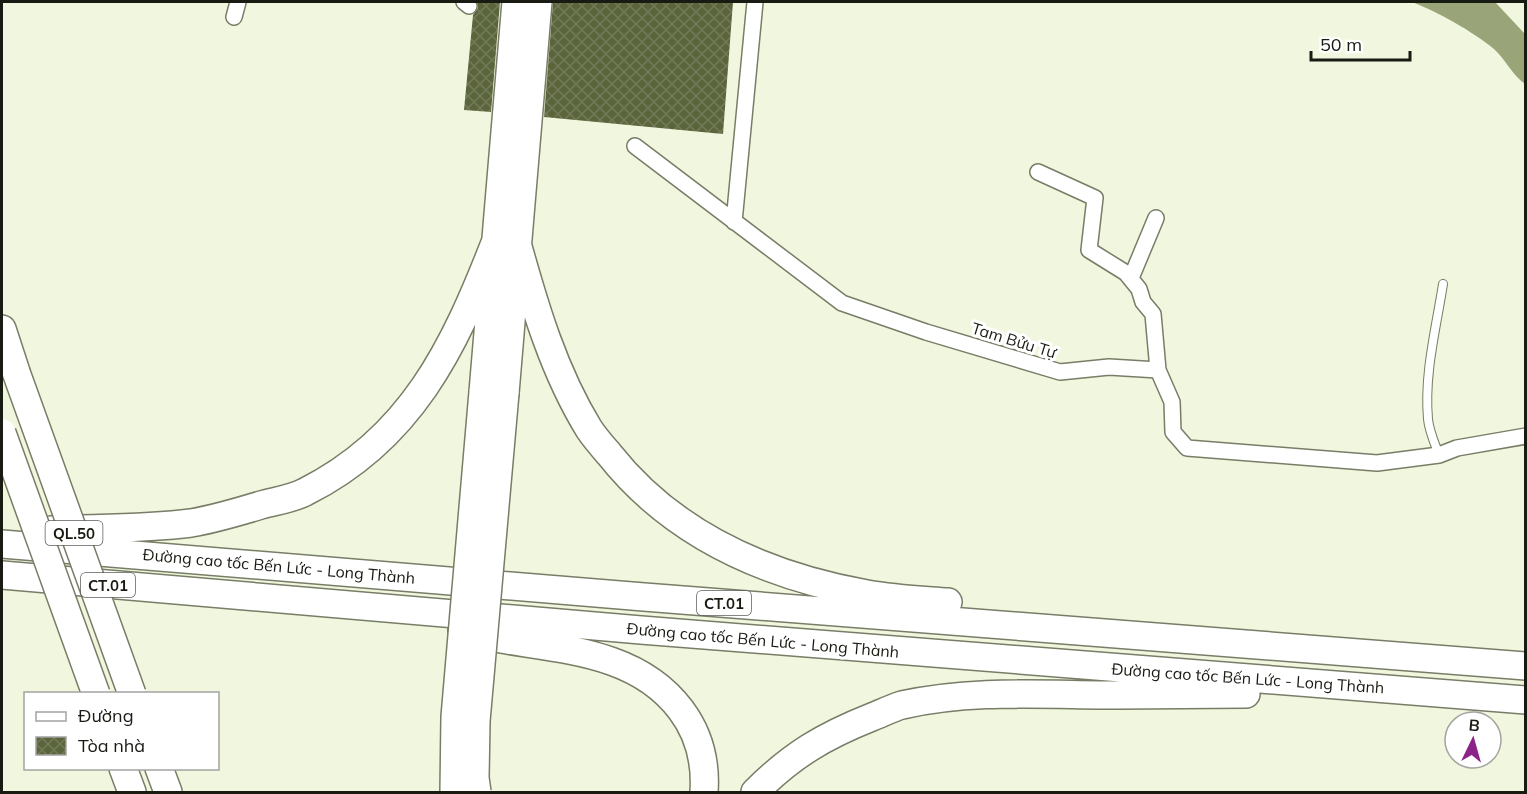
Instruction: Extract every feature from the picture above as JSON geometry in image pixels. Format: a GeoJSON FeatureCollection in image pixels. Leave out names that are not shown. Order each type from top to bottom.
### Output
{"type":"FeatureCollection","features":[{"type":"Feature","properties":{"kind":"highway"},"geometry":{"type":"LineString","coordinates":[[477,792],[475,778],[476,721],[494,392],[506,243],[516,2]]}},
{"type":"Feature","properties":{"kind":"highway"},"geometry":{"type":"LineString","coordinates":[[2,532],[143,528],[224,517],[303,493],[360,457],[378,442],[406,413],[451,346],[506,243],[538,2]]}},
{"type":"Feature","properties":{"kind":"highway"},"geometry":{"type":"LineString","coordinates":[[506,243],[535,306],[569,393],[590,431],[621,470],[651,500],[715,544],[797,578],[868,594],[1447,660]]}},
{"type":"Feature","properties":{"kind":"highway","name":"QL.50"},"geometry":{"type":"LineString","coordinates":[[2,329],[132,692]]}},
{"type":"Feature","properties":{"kind":"highway"},"geometry":{"type":"LineString","coordinates":[[454,792],[455,717],[494,392]]}},
{"type":"Feature","properties":{"kind":"highway","name":"QL.50"},"geometry":{"type":"LineString","coordinates":[[2,433],[96,692]]}},
{"type":"Feature","properties":{"kind":"highway","name":"Đường cao tốc Bến Lức - Long Thành"},"geometry":{"type":"LineString","coordinates":[[2,544],[1526,666]]}},
{"type":"Feature","properties":{"kind":"highway","name":"Đường cao tốc Bến Lức - Long Thành"},"geometry":{"type":"LineString","coordinates":[[2,575],[641,630],[1526,700]]}},
{"type":"Feature","properties":{"kind":"highway"},"geometry":{"type":"LineString","coordinates":[[215,594],[441,626],[524,644],[577,651],[610,660],[641,674],[670,696],[689,722],[701,755],[704,792]]}},
{"type":"Feature","properties":{"kind":"highway"},"geometry":{"type":"LineString","coordinates":[[755,792],[775,772],[810,746],[859,722],[900,706],[962,696],[1032,693],[1120,695],[1445,693]]}},
{"type":"Feature","properties":{"kind":"street"},"geometry":{"type":"LineString","coordinates":[[234,17],[238,2]]}},
{"type":"Feature","properties":{"kind":"street"},"geometry":{"type":"LineString","coordinates":[[734,222],[755,2]]}},
{"type":"Feature","properties":{"kind":"street","name":"Tam Bửu Tự"},"geometry":{"type":"LineString","coordinates":[[634,146],[842,303],[926,332],[1060,372],[1109,367],[1158,370]]}},
{"type":"Feature","properties":{"kind":"street"},"geometry":{"type":"LineString","coordinates":[[1038,172],[1095,198],[1089,250],[1126,273],[1139,289],[1143,302],[1153,314],[1158,370],[1172,402],[1173,432],[1187,448],[1377,463],[1438,455],[1457,448],[1526,436]]}},
{"type":"Feature","properties":{"kind":"street"},"geometry":{"type":"LineString","coordinates":[[1131,278],[1156,218]]}},
{"type":"Feature","properties":{"kind":"lane"},"geometry":{"type":"LineString","coordinates":[[1438,455],[1428,422],[1427,392],[1443,284]]}},
{"type":"Feature","properties":{"kind":"shaded area"},"geometry":{"type":"Polygon","coordinates":[[[1412,2],[1495,2],[1525,34],[1525,84],[1494,49],[1476,35],[1412,2]]]}},
{"type":"Feature","properties":{"kind":"building"},"geometry":{"type":"Polygon","coordinates":[[[477,2],[500,2],[491,112],[464,110],[473,15],[478,8],[477,2]]]}},
{"type":"Feature","properties":{"kind":"building"},"geometry":{"type":"Polygon","coordinates":[[[553,2],[733,2],[723,134],[544,117],[553,2]]]}}]}
